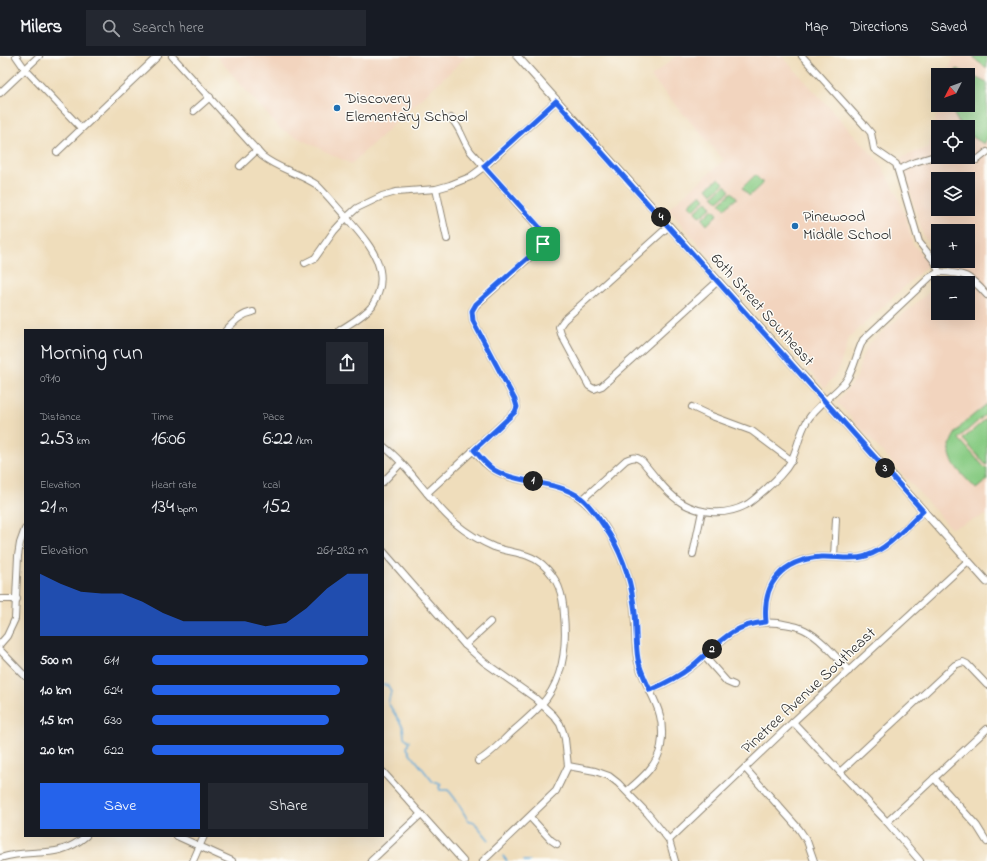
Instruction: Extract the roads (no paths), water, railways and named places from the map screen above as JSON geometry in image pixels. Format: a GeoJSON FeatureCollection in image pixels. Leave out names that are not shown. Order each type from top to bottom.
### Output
{"type":"FeatureCollection","features":[{"type":"Feature","properties":{"kind":"main road","name":"60th Street Southeast"},"geometry":{"type":"LineString","coordinates":[[517,56],[987,582]]}},
{"type":"Feature","properties":{"kind":"street"},"geometry":{"type":"LineString","coordinates":[[16,56],[25,69],[81,128]]}},
{"type":"Feature","properties":{"kind":"street"},"geometry":{"type":"LineString","coordinates":[[0,93],[39,56]]}},
{"type":"Feature","properties":{"kind":"street"},"geometry":{"type":"LineString","coordinates":[[57,152],[158,56]]}},
{"type":"Feature","properties":{"kind":"street"},"geometry":{"type":"LineString","coordinates":[[172,56],[257,150],[271,162],[317,185],[365,239],[376,254],[380,270],[380,283],[376,297],[364,314],[342,329]]}},
{"type":"Feature","properties":{"kind":"street"},"geometry":{"type":"LineString","coordinates":[[802,56],[871,133],[874,149],[896,164],[919,242],[935,262],[939,272]]}},
{"type":"Feature","properties":{"kind":"street"},"geometry":{"type":"LineString","coordinates":[[194,111],[210,97]]}},
{"type":"Feature","properties":{"kind":"street"},"geometry":{"type":"LineString","coordinates":[[305,264],[315,258],[334,231],[357,208],[382,196],[396,192],[436,189],[470,177],[556,101]]}},
{"type":"Feature","properties":{"kind":"street"},"geometry":{"type":"LineString","coordinates":[[427,493],[515,412],[517,407],[515,400],[473,321],[472,311],[476,304],[539,248],[545,240],[540,228],[468,147],[458,126],[451,118]]}},
{"type":"Feature","properties":{"kind":"street"},"geometry":{"type":"LineString","coordinates":[[240,166],[257,150]]}},
{"type":"Feature","properties":{"kind":"street"},"geometry":{"type":"LineString","coordinates":[[975,160],[981,159],[987,152]]}},
{"type":"Feature","properties":{"kind":"street"},"geometry":{"type":"LineString","coordinates":[[898,170],[915,162],[931,157]]}},
{"type":"Feature","properties":{"kind":"street"},"geometry":{"type":"LineString","coordinates":[[436,189],[447,239]]}},
{"type":"Feature","properties":{"kind":"street"},"geometry":{"type":"LineString","coordinates":[[669,226],[564,320],[559,327],[561,334],[586,382],[594,389],[602,386],[718,281]]}},
{"type":"Feature","properties":{"kind":"street"},"geometry":{"type":"LineString","coordinates":[[583,499],[626,460],[633,457],[642,461],[670,493],[680,502],[702,511],[720,513],[734,510],[746,505],[779,477],[792,460],[797,450],[803,429],[808,420],[846,380],[854,363],[857,351],[863,340],[930,278],[939,272],[958,273],[967,276],[987,295]]}},
{"type":"Feature","properties":{"kind":"street"},"geometry":{"type":"LineString","coordinates":[[227,329],[238,318],[252,312]]}},
{"type":"Feature","properties":{"kind":"street"},"geometry":{"type":"LineString","coordinates":[[692,406],[709,415],[752,431],[792,460]]}},
{"type":"Feature","properties":{"kind":"street"},"geometry":{"type":"LineString","coordinates":[[384,447],[401,463],[435,503],[472,536],[494,547],[528,556],[541,564],[557,582],[563,602],[566,634],[565,648],[562,666],[553,690],[542,705],[491,752],[478,761]]}},
{"type":"Feature","properties":{"kind":"street"},"geometry":{"type":"LineString","coordinates":[[474,450],[486,465],[497,472],[515,478],[561,488],[583,499],[597,516],[620,554],[628,573],[634,607],[638,661],[661,716],[662,726],[661,747],[654,763],[642,778],[627,791]]}},
{"type":"Feature","properties":{"kind":"street"},"geometry":{"type":"LineString","coordinates":[[384,481],[401,463]]}},
{"type":"Feature","properties":{"kind":"street"},"geometry":{"type":"LineString","coordinates":[[693,554],[702,511]]}},
{"type":"Feature","properties":{"kind":"street"},"geometry":{"type":"LineString","coordinates":[[766,622],[765,609],[772,582],[784,568],[801,560],[834,557],[856,558],[873,553],[890,541],[923,511]]}},
{"type":"Feature","properties":{"kind":"street"},"geometry":{"type":"LineString","coordinates":[[834,557],[836,519]]}},
{"type":"Feature","properties":{"kind":"street"},"geometry":{"type":"LineString","coordinates":[[0,644],[7,636],[15,619],[18,556],[24,532]]}},
{"type":"Feature","properties":{"kind":"street"},"geometry":{"type":"LineString","coordinates":[[384,552],[465,645],[484,662],[535,698],[554,716],[566,739],[568,766],[556,791],[484,861]]}},
{"type":"Feature","properties":{"kind":"street","name":"Pinetree Avenue Southeast"},"geometry":{"type":"LineString","coordinates":[[669,840],[968,561]]}},
{"type":"Feature","properties":{"kind":"street"},"geometry":{"type":"LineString","coordinates":[[0,599],[17,599]]}},
{"type":"Feature","properties":{"kind":"street"},"geometry":{"type":"LineString","coordinates":[[465,645],[490,622]]}},
{"type":"Feature","properties":{"kind":"street"},"geometry":{"type":"LineString","coordinates":[[650,690],[668,682],[689,669],[726,636],[739,628],[754,623],[766,622],[794,625],[805,630],[816,638],[849,671]]}},
{"type":"Feature","properties":{"kind":"street"},"geometry":{"type":"LineString","coordinates":[[0,650],[24,675]]}},
{"type":"Feature","properties":{"kind":"street"},"geometry":{"type":"LineString","coordinates":[[704,656],[727,682],[734,684]]}},
{"type":"Feature","properties":{"kind":"street"},"geometry":{"type":"LineString","coordinates":[[840,772],[955,665],[963,662],[967,664],[986,684]]}},
{"type":"Feature","properties":{"kind":"street"},"geometry":{"type":"LineString","coordinates":[[794,722],[887,822],[920,861]]}},
{"type":"Feature","properties":{"kind":"street"},"geometry":{"type":"LineString","coordinates":[[887,822],[987,729]]}},
{"type":"Feature","properties":{"kind":"street"},"geometry":{"type":"LineString","coordinates":[[568,766],[595,771],[608,776],[627,791],[669,840],[675,861]]}},
{"type":"Feature","properties":{"kind":"street"},"geometry":{"type":"LineString","coordinates":[[745,768],[799,829],[807,841],[814,861]]}},
{"type":"Feature","properties":{"kind":"street"},"geometry":{"type":"LineString","coordinates":[[384,773],[463,861]]}},
{"type":"Feature","properties":{"kind":"street"},"geometry":{"type":"LineString","coordinates":[[934,778],[977,826],[987,842]]}},
{"type":"Feature","properties":{"kind":"street"},"geometry":{"type":"LineString","coordinates":[[371,861],[421,814]]}},
{"type":"Feature","properties":{"kind":"street"},"geometry":{"type":"LineString","coordinates":[[530,817],[551,840],[557,844]]}},
{"type":"Feature","properties":{"kind":"street"},"geometry":{"type":"LineString","coordinates":[[0,858],[23,854],[42,856],[59,854],[77,846],[85,837]]}},
{"type":"Feature","properties":{"kind":"street"},"geometry":{"type":"LineString","coordinates":[[179,837],[232,861]]}},
{"type":"Feature","properties":{"kind":"street"},"geometry":{"type":"LineString","coordinates":[[193,861],[204,837]]}},
{"type":"Feature","properties":{"kind":"waterway"},"geometry":{"type":"LineString","coordinates":[[384,684],[388,686],[391,691],[388,703],[403,727],[404,737],[409,741],[407,748],[410,753],[433,782],[441,784],[439,787],[440,790],[448,790],[451,793],[468,820],[474,822],[489,840]]}},
{"type":"Feature","properties":{"kind":"waterway"},"geometry":{"type":"LineString","coordinates":[[503,856],[507,861]]}},
{"type":"Feature","properties":{"kind":"waterway"},"geometry":{"type":"LineString","coordinates":[[524,861],[530,861]]}},
{"type":"Feature","properties":{"kind":"place","name":"Discovery Elementary School"},"geometry":{"type":"Point","coordinates":[337,108]}},
{"type":"Feature","properties":{"kind":"place","name":"Pinewood Middle School"},"geometry":{"type":"Point","coordinates":[795,226]}}]}
